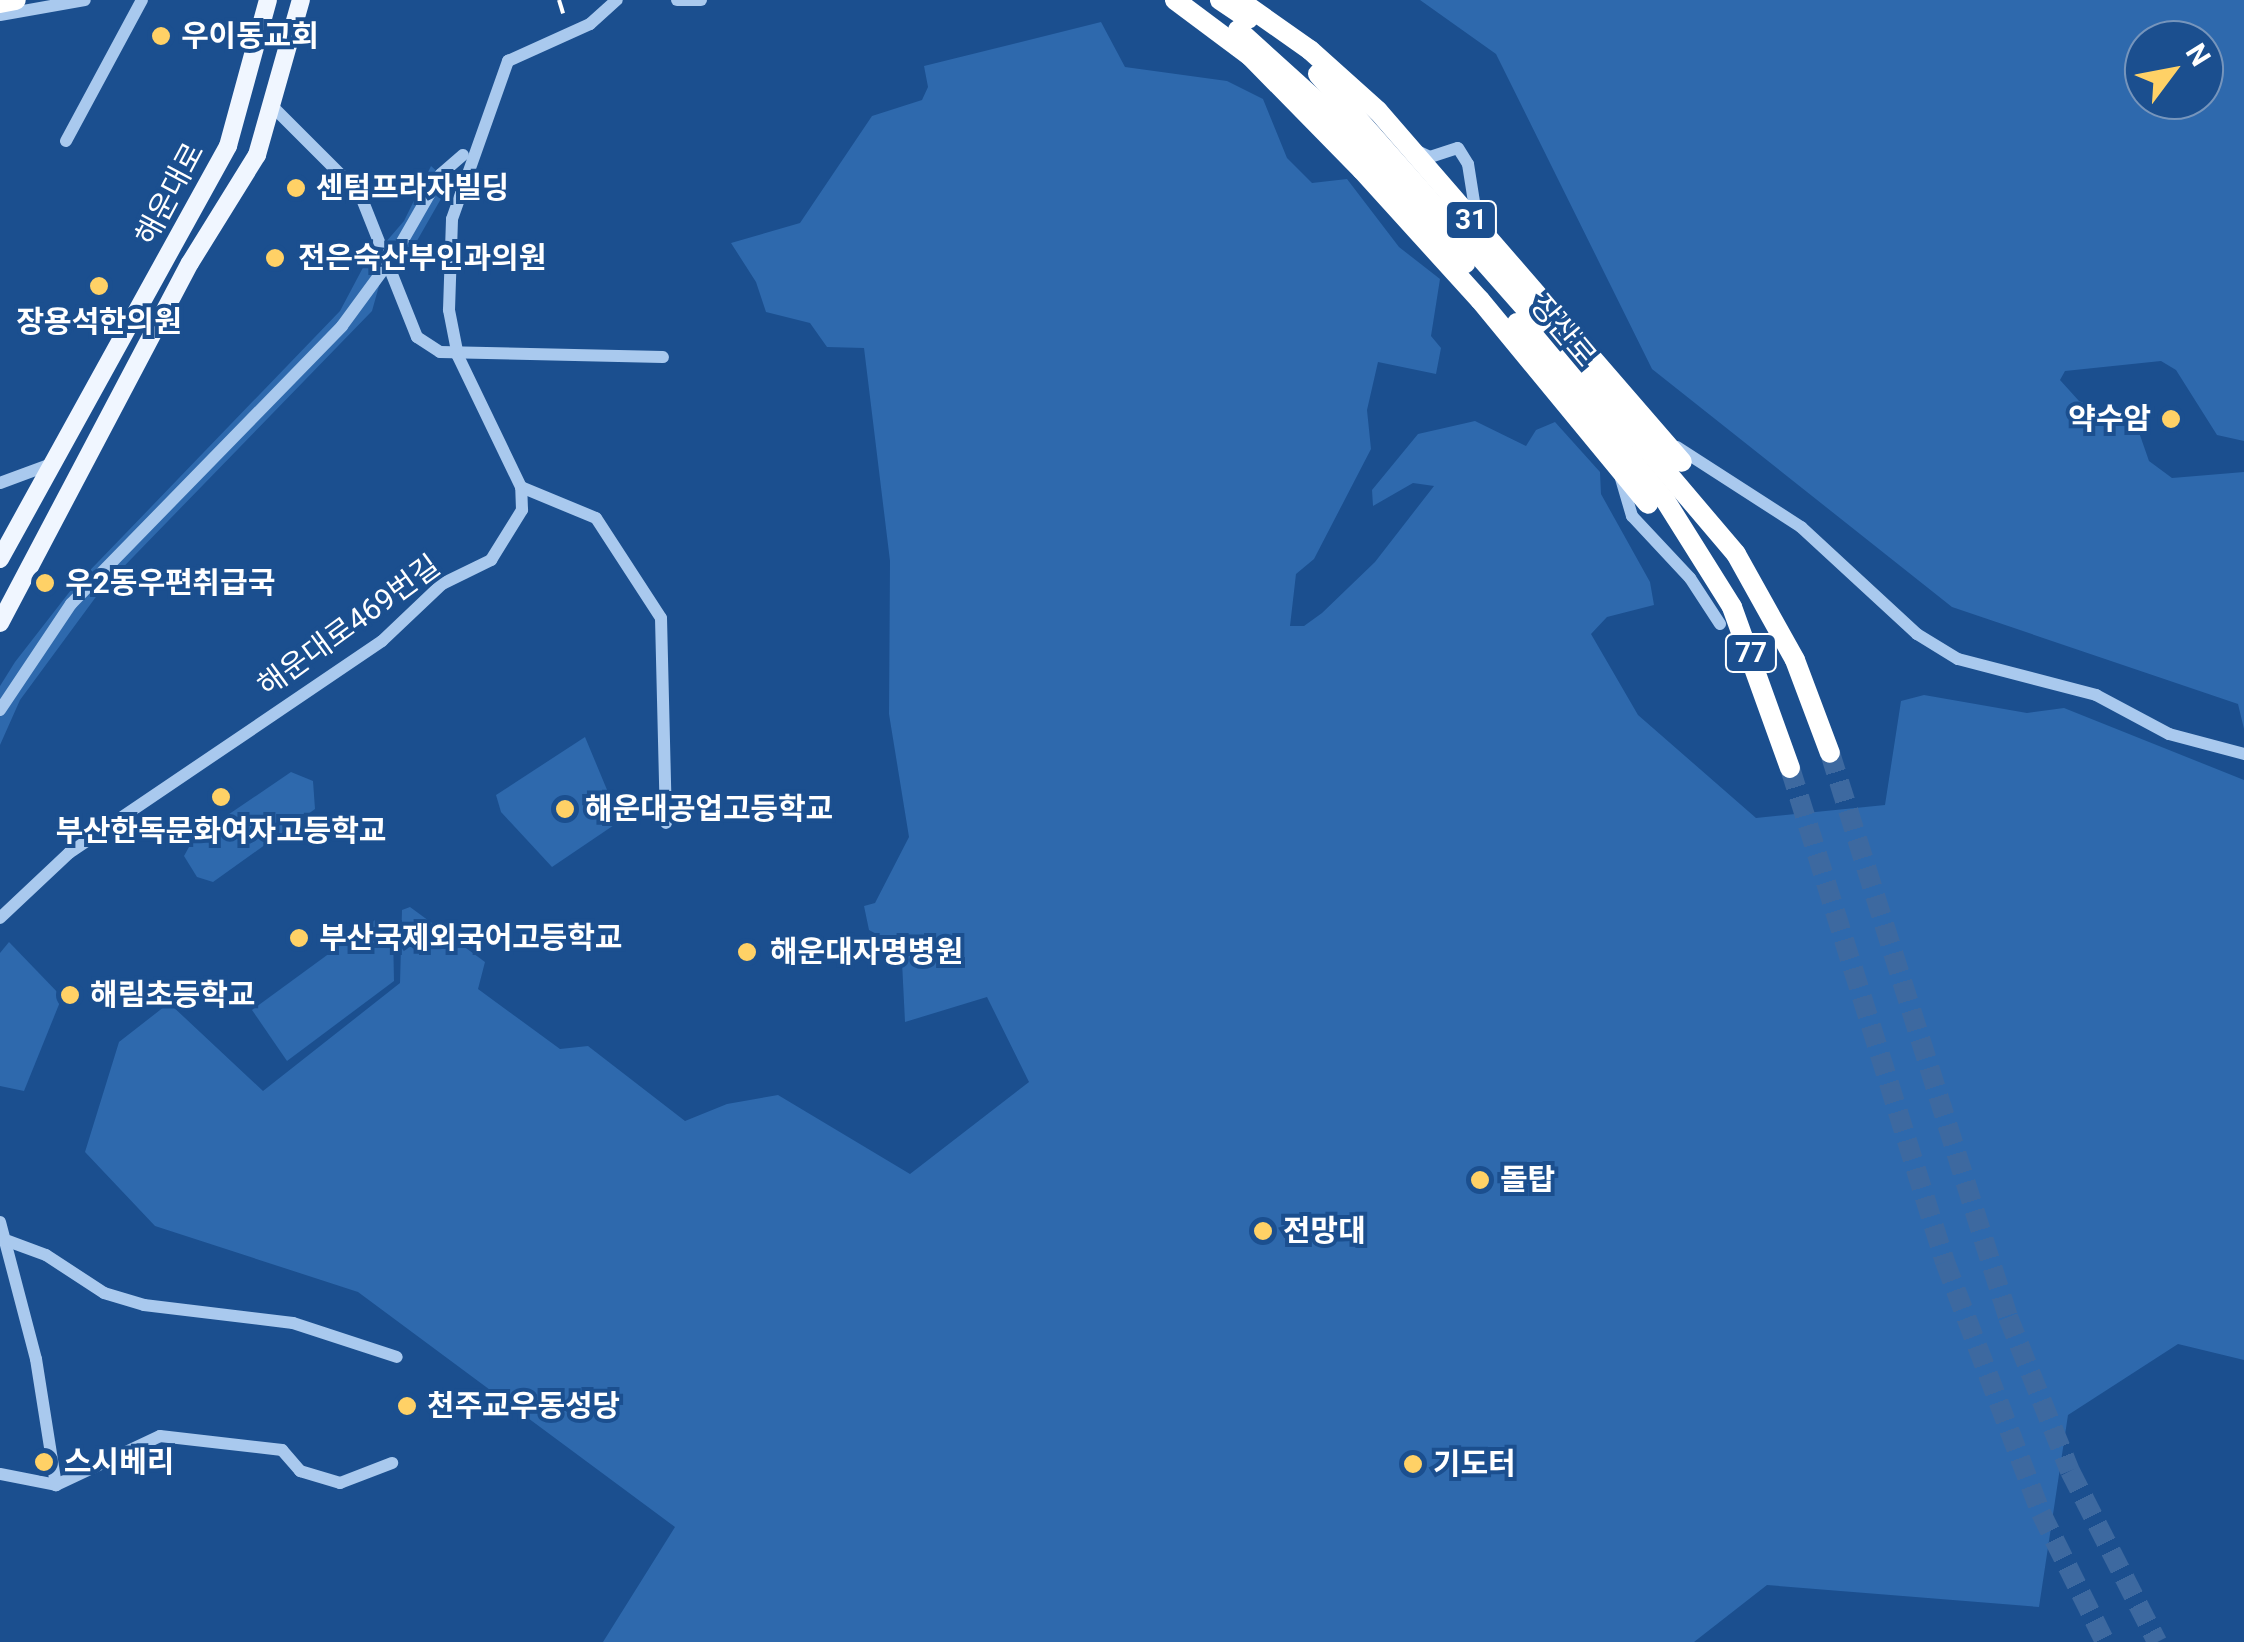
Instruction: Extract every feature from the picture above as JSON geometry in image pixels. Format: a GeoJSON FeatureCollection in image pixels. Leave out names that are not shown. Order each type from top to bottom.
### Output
{"type":"FeatureCollection","features":[{"type":"Feature","properties":{"kind":"highway"},"geometry":{"type":"LineString","coordinates":[[0,3],[16,0]]}},
{"type":"Feature","properties":{"kind":"highway"},"geometry":{"type":"LineString","coordinates":[[1175,0],[1250,56],[1362,170],[1480,300],[1648,504],[1696,545]]}},
{"type":"Feature","properties":{"kind":"highway","name":"31"},"geometry":{"type":"LineString","coordinates":[[1239,0],[1310,50],[1378,112],[1682,462],[1727,524],[1762,594]]}},
{"type":"Feature","properties":{"kind":"highway","name":"장산로"},"geometry":{"type":"LineString","coordinates":[[1212,3],[1342,124],[1578,396],[1696,545],[1732,607],[1790,768]]}},
{"type":"Feature","properties":{"kind":"highway","name":"장산로"},"geometry":{"type":"LineString","coordinates":[[1212,3],[1314,70],[1368,126],[1692,496],[1762,594],[1830,752]]}},
{"type":"Feature","properties":{"kind":"main road","name":"해운대로"},"geometry":{"type":"LineString","coordinates":[[0,559],[60,459],[228,146],[268,0]]}},
{"type":"Feature","properties":{"kind":"main road","name":"해운대로"},"geometry":{"type":"LineString","coordinates":[[0,623],[190,262],[257,155],[274,108],[301,0]]}},
{"type":"Feature","properties":{"kind":"street"},"geometry":{"type":"LineString","coordinates":[[0,14],[85,0]]}},
{"type":"Feature","properties":{"kind":"street"},"geometry":{"type":"LineString","coordinates":[[66,142],[142,0]]}},
{"type":"Feature","properties":{"kind":"street"},"geometry":{"type":"LineString","coordinates":[[678,0],[701,0]]}},
{"type":"Feature","properties":{"kind":"street"},"geometry":{"type":"LineString","coordinates":[[1175,0],[1212,3],[1305,53],[1396,142],[1430,157],[1458,148],[1468,164],[1474,217],[1526,298],[1642,426],[1801,527],[1916,634],[1958,659],[2096,695],[2169,734],[2244,754]]}},
{"type":"Feature","properties":{"kind":"street"},"geometry":{"type":"LineString","coordinates":[[612,2],[590,24],[514,56],[494,87],[452,220],[449,310],[458,356],[521,488],[596,518],[661,618],[666,823]]}},
{"type":"Feature","properties":{"kind":"street"},"geometry":{"type":"LineString","coordinates":[[1212,3],[1504,318],[1615,458],[1632,516],[1690,578],[1720,624]]}},
{"type":"Feature","properties":{"kind":"street"},"geometry":{"type":"LineString","coordinates":[[274,108],[360,194],[416,336],[458,356],[663,357]]}},
{"type":"Feature","properties":{"kind":"street"},"geometry":{"type":"LineString","coordinates":[[391,261],[440,174],[464,156]]}},
{"type":"Feature","properties":{"kind":"street"},"geometry":{"type":"LineString","coordinates":[[0,710],[71,604],[342,326],[381,273]]}},
{"type":"Feature","properties":{"kind":"street"},"geometry":{"type":"LineString","coordinates":[[1504,318],[1526,298]]}},
{"type":"Feature","properties":{"kind":"street"},"geometry":{"type":"LineString","coordinates":[[0,483],[60,459]]}},
{"type":"Feature","properties":{"kind":"street","name":"해운대로469번길"},"geometry":{"type":"LineString","coordinates":[[0,918],[69,853],[382,641],[442,584],[491,560],[522,510],[521,488]]}},
{"type":"Feature","properties":{"kind":"street"},"geometry":{"type":"LineString","coordinates":[[0,1222],[8,1241],[56,1485]]}},
{"type":"Feature","properties":{"kind":"street"},"geometry":{"type":"LineString","coordinates":[[8,1241],[46,1255],[104,1293],[144,1306],[293,1323],[398,1357]]}},
{"type":"Feature","properties":{"kind":"street"},"geometry":{"type":"LineString","coordinates":[[0,1474],[56,1485],[160,1436],[282,1450],[300,1471],[340,1484],[392,1463]]}},
{"type":"Feature","properties":{"kind":"shaded area"},"geometry":{"type":"Polygon","coordinates":[[[1420,0],[2244,0],[2244,441],[2217,435],[2176,370],[2161,361],[2065,371],[2060,380],[2079,401],[2117,419],[2134,418],[2149,461],[2172,478],[2244,472],[2244,729],[2238,704],[1952,607],[1652,369],[1496,54],[1420,0]]]}},
{"type":"Feature","properties":{"kind":"shaded area"},"geometry":{"type":"Polygon","coordinates":[[[1101,22],[1125,67],[1227,81],[1263,99],[1287,158],[1312,183],[1347,179],[1399,247],[1440,279],[1431,336],[1441,348],[1436,374],[1378,362],[1367,410],[1371,449],[1314,559],[1296,574],[1290,626],[1304,626],[1322,613],[1375,562],[1434,486],[1413,483],[1373,506],[1372,490],[1418,434],[1475,421],[1526,446],[1536,430],[1555,422],[1600,472],[1601,494],[1650,582],[1654,605],[1607,617],[1591,634],[1638,715],[1756,818],[1885,805],[1901,701],[1924,695],[2027,713],[2064,708],[2244,780],[2244,1360],[2178,1344],[2068,1415],[2039,1607],[1767,1585],[1694,1642],[603,1642],[675,1527],[358,1292],[155,1226],[85,1152],[119,1042],[169,1003],[263,1091],[400,983],[402,910],[410,907],[485,962],[478,989],[560,1049],[588,1046],[685,1121],[727,1104],[778,1095],[910,1174],[1029,1082],[987,997],[905,1022],[902,962],[886,939],[869,930],[864,906],[875,903],[909,837],[889,714],[890,561],[864,348],[827,347],[810,323],[766,312],[756,282],[731,243],[800,223],[872,116],[922,100],[928,87],[924,66],[1101,22]]]}},
{"type":"Feature","properties":{"kind":"shaded area"},"geometry":{"type":"Polygon","coordinates":[[[431,166],[450,183],[398,274],[385,243],[404,221],[431,166]]]}},
{"type":"Feature","properties":{"kind":"shaded area"},"geometry":{"type":"Polygon","coordinates":[[[367,260],[379,286],[372,311],[101,590],[20,700],[0,745],[0,686],[15,662],[71,590],[340,311],[367,260]]]}},
{"type":"Feature","properties":{"kind":"shaded area"},"geometry":{"type":"Polygon","coordinates":[[[585,737],[620,821],[552,867],[501,812],[496,795],[585,737]]]}},
{"type":"Feature","properties":{"kind":"shaded area"},"geometry":{"type":"Polygon","coordinates":[[[291,772],[313,781],[315,809],[213,882],[197,877],[184,856],[194,838],[291,772]]]}},
{"type":"Feature","properties":{"kind":"shaded area"},"geometry":{"type":"Polygon","coordinates":[[[375,920],[387,920],[393,933],[394,981],[287,1061],[252,1010],[375,920]]]}},
{"type":"Feature","properties":{"kind":"shaded area"},"geometry":{"type":"Polygon","coordinates":[[[9,942],[62,997],[24,1091],[0,1086],[0,953],[9,942]]]}},
{"type":"Feature","properties":{"kind":"tunnel"},"geometry":{"type":"LineString","coordinates":[[1830,753],[2008,1317],[2070,1471],[2157,1642]]}},
{"type":"Feature","properties":{"kind":"tunnel"},"geometry":{"type":"LineString","coordinates":[[1790,768],[1945,1262],[2041,1513],[2105,1642]]}},
{"type":"Feature","properties":{"kind":"railway"},"geometry":{"type":"LineString","coordinates":[[559,0],[563,13]]}},
{"type":"Feature","properties":{"kind":"place","name":"우이동교회"},"geometry":{"type":"Point","coordinates":[161,36]}},
{"type":"Feature","properties":{"kind":"place","name":"센텀프라자빌딩"},"geometry":{"type":"Point","coordinates":[296,188]}},
{"type":"Feature","properties":{"kind":"place","name":"전은숙산부인과의원"},"geometry":{"type":"Point","coordinates":[275,258]}},
{"type":"Feature","properties":{"kind":"place","name":"장용석한의원"},"geometry":{"type":"Point","coordinates":[99,286]}},
{"type":"Feature","properties":{"kind":"place","name":"약수암"},"geometry":{"type":"Point","coordinates":[2171,419]}},
{"type":"Feature","properties":{"kind":"place","name":"우2동우편취급국"},"geometry":{"type":"Point","coordinates":[45,583]}},
{"type":"Feature","properties":{"kind":"place","name":"부산한독문화여자고등학교"},"geometry":{"type":"Point","coordinates":[221,797]}},
{"type":"Feature","properties":{"kind":"place","name":"해운대공업고등학교"},"geometry":{"type":"Point","coordinates":[565,809]}},
{"type":"Feature","properties":{"kind":"place","name":"부산국제외국어고등학교"},"geometry":{"type":"Point","coordinates":[299,938]}},
{"type":"Feature","properties":{"kind":"place","name":"해운대자명병원"},"geometry":{"type":"Point","coordinates":[747,952]}},
{"type":"Feature","properties":{"kind":"place","name":"해림초등학교"},"geometry":{"type":"Point","coordinates":[70,995]}},
{"type":"Feature","properties":{"kind":"place","name":"돌탑"},"geometry":{"type":"Point","coordinates":[1480,1180]}},
{"type":"Feature","properties":{"kind":"place","name":"전망대"},"geometry":{"type":"Point","coordinates":[1263,1231]}},
{"type":"Feature","properties":{"kind":"place","name":"천주교우동성당"},"geometry":{"type":"Point","coordinates":[407,1406]}},
{"type":"Feature","properties":{"kind":"place","name":"스시베리"},"geometry":{"type":"Point","coordinates":[44,1462]}},
{"type":"Feature","properties":{"kind":"place","name":"기도터"},"geometry":{"type":"Point","coordinates":[1413,1464]}}]}
